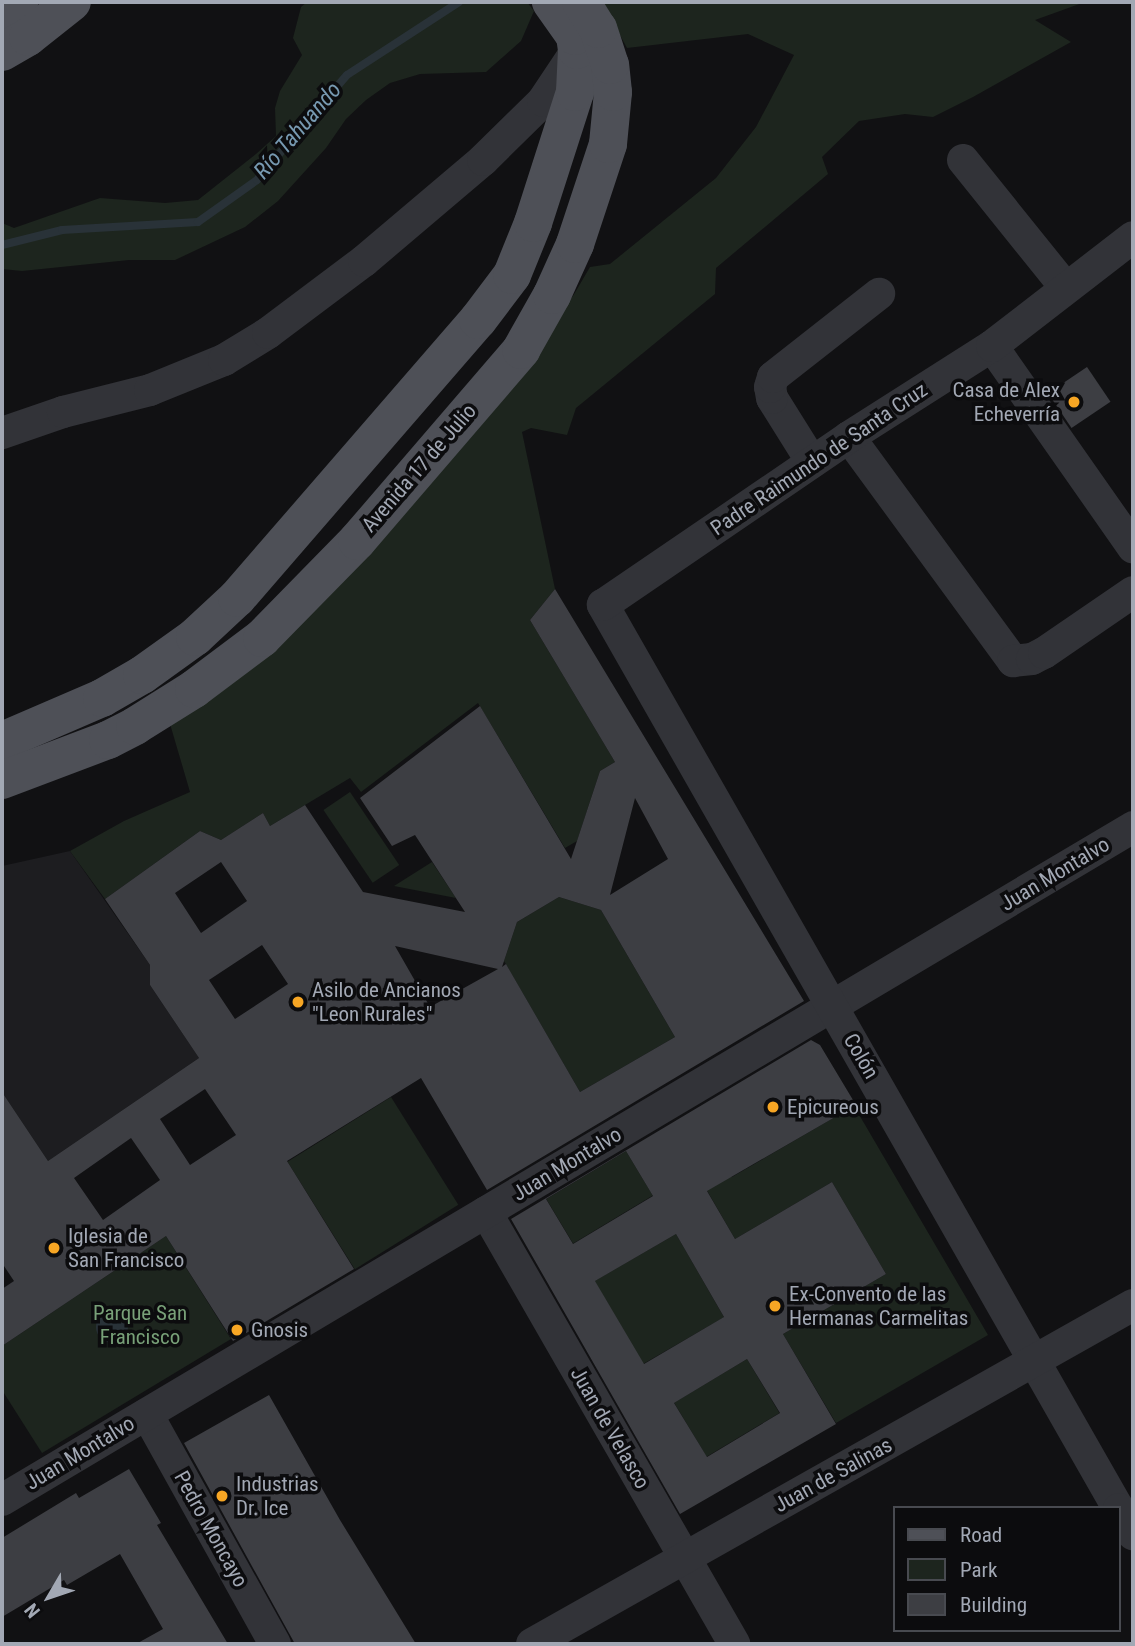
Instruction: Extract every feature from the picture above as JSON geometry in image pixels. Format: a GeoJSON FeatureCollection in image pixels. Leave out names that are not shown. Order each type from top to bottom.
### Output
{"type":"FeatureCollection","features":[{"type":"Feature","properties":{"kind":"main road"},"geometry":{"type":"LineString","coordinates":[[2,14],[19,2]]}},
{"type":"Feature","properties":{"kind":"main road"},"geometry":{"type":"LineString","coordinates":[[2,52],[28,37],[72,2]]}},
{"type":"Feature","properties":{"kind":"main road","name":"Avenida 17 de Julio"},"geometry":{"type":"LineString","coordinates":[[2,780],[108,740],[135,726],[194,689],[262,638],[357,541],[521,350],[552,295],[575,244],[608,144],[613,92],[610,65],[583,29],[551,2]]}},
{"type":"Feature","properties":{"kind":"main road"},"geometry":{"type":"LineString","coordinates":[[2,741],[102,698],[142,675],[195,637],[237,598],[478,320],[512,275],[533,223],[559,97],[583,29]]}},
{"type":"Feature","properties":{"kind":"street"},"geometry":{"type":"LineString","coordinates":[[2,433],[63,412],[150,390],[224,360],[268,333],[364,261],[559,97]]}},
{"type":"Feature","properties":{"kind":"street"},"geometry":{"type":"LineString","coordinates":[[963,160],[1066,288]]}},
{"type":"Feature","properties":{"kind":"street","name":"Padre Raimundo de Santa Cruz"},"geometry":{"type":"LineString","coordinates":[[603,605],[849,437],[992,346],[1066,288],[1128,250]]}},
{"type":"Feature","properties":{"kind":"street"},"geometry":{"type":"LineString","coordinates":[[812,462],[772,398],[770,387],[773,377],[879,294]]}},
{"type":"Feature","properties":{"kind":"street"},"geometry":{"type":"LineString","coordinates":[[992,346],[1133,547]]}},
{"type":"Feature","properties":{"kind":"street"},"geometry":{"type":"LineString","coordinates":[[849,437],[1013,661],[1020,662],[1044,653],[1133,592]]}},
{"type":"Feature","properties":{"kind":"street","name":"Colón"},"geometry":{"type":"LineString","coordinates":[[603,605],[1117,1506]]}},
{"type":"Feature","properties":{"kind":"street","name":"Juan Montalvo"},"geometry":{"type":"LineString","coordinates":[[2,1500],[1133,827]]}},
{"type":"Feature","properties":{"kind":"street","name":"Juan de Velasco"},"geometry":{"type":"LineString","coordinates":[[486,1212],[734,1644]]}},
{"type":"Feature","properties":{"kind":"street","name":"Juan de Salinas"},"geometry":{"type":"LineString","coordinates":[[532,1644],[1133,1305]]}},
{"type":"Feature","properties":{"kind":"street","name":"Pedro Moncayo"},"geometry":{"type":"LineString","coordinates":[[146,1414],[275,1644]]}},
{"type":"Feature","properties":{"kind":"street","name":"Colón"},"geometry":{"type":"LineString","coordinates":[[1121,1513],[1133,1534]]}},
{"type":"Feature","properties":{"kind":"shaded area"},"geometry":{"type":"Polygon","coordinates":[[[70,851],[150,965],[150,985],[199,1058],[48,1161],[2,1092],[2,866],[70,851]]]}},
{"type":"Feature","properties":{"kind":"shaded area"},"geometry":{"type":"Polygon","coordinates":[[[112,1311],[123,1316],[128,1327],[123,1338],[112,1343],[101,1338],[96,1327],[101,1316],[112,1311]]]}},
{"type":"Feature","properties":{"kind":"green space"},"geometry":{"type":"Polygon","coordinates":[[[307,2],[527,2],[534,11],[521,41],[486,72],[420,74],[390,83],[366,100],[346,119],[326,148],[278,201],[245,227],[175,260],[129,260],[22,271],[2,269],[2,223],[14,228],[100,198],[165,203],[198,200],[256,154],[276,136],[275,108],[280,91],[302,55],[293,38],[301,7],[307,2]]]}},
{"type":"Feature","properties":{"kind":"green space"},"geometry":{"type":"Polygon","coordinates":[[[602,2],[1085,2],[1035,20],[1071,42],[973,97],[933,117],[905,114],[859,121],[822,157],[828,174],[716,268],[715,294],[576,408],[567,435],[531,428],[522,432],[555,589],[530,620],[615,762],[600,771],[577,841],[565,848],[478,703],[361,792],[350,778],[270,826],[263,813],[221,840],[200,831],[105,899],[70,851],[124,821],[190,792],[168,717],[573,296],[590,267],[610,264],[716,178],[756,127],[794,55],[748,34],[627,48],[602,2]]]}},
{"type":"Feature","properties":{"kind":"green space"},"geometry":{"type":"Polygon","coordinates":[[[350,792],[399,865],[373,883],[323,810],[350,792]]]}},
{"type":"Feature","properties":{"kind":"green space"},"geometry":{"type":"Polygon","coordinates":[[[432,862],[456,898],[394,886],[432,862]]]}},
{"type":"Feature","properties":{"kind":"green space"},"geometry":{"type":"Polygon","coordinates":[[[559,897],[601,910],[675,1037],[580,1092],[504,961],[517,922],[559,897]]]}},
{"type":"Feature","properties":{"kind":"green space"},"geometry":{"type":"Polygon","coordinates":[[[391,1097],[458,1205],[355,1269],[288,1162],[391,1097]]]}},
{"type":"Feature","properties":{"kind":"green space"},"geometry":{"type":"Polygon","coordinates":[[[854,1106],[988,1335],[836,1423],[783,1334],[886,1274],[832,1182],[735,1239],[690,1161],[732,1177],[854,1106]]]}},
{"type":"Feature","properties":{"kind":"green space"},"geometry":{"type":"Polygon","coordinates":[[[626,1151],[653,1196],[573,1243],[546,1199],[626,1151]]]}},
{"type":"Feature","properties":{"kind":"green space"},"geometry":{"type":"Polygon","coordinates":[[[676,1234],[724,1317],[643,1364],[595,1281],[676,1234]]]}},
{"type":"Feature","properties":{"kind":"green space","name":"Parque San Francisco"},"geometry":{"type":"Polygon","coordinates":[[[166,1236],[231,1339],[42,1453],[2,1390],[2,1346],[166,1236]]]}},
{"type":"Feature","properties":{"kind":"green space"},"geometry":{"type":"Polygon","coordinates":[[[747,1359],[779,1413],[707,1457],[674,1403],[747,1359]]]}},
{"type":"Feature","properties":{"kind":"building","name":"Casa de Alex Echeverría"},"geometry":{"type":"Polygon","coordinates":[[[1087,367],[1110,402],[1072,428],[1048,393],[1087,367]]]}},
{"type":"Feature","properties":{"kind":"building"},"geometry":{"type":"Polygon","coordinates":[[[555,589],[804,1001],[487,1190],[421,1078],[287,1161],[354,1269],[233,1341],[166,1236],[2,1346],[2,1289],[14,1281],[2,1263],[2,1092],[48,1161],[199,1058],[150,985],[150,965],[105,899],[200,831],[221,840],[263,813],[270,826],[305,805],[363,892],[465,912],[415,835],[392,846],[360,798],[480,706],[571,859],[600,771],[615,762],[530,620],[555,589]],[[635,798],[610,895],[668,859],[635,798]],[[221,862],[175,893],[201,933],[247,901],[221,862]],[[559,897],[517,922],[502,967],[506,964],[580,1092],[675,1037],[601,910],[559,897]],[[262,945],[209,980],[235,1019],[288,984],[262,945]],[[395,946],[430,1007],[498,969],[395,946]],[[205,1089],[160,1119],[190,1165],[236,1135],[205,1089]],[[131,1138],[74,1178],[103,1220],[160,1180],[131,1138]]]}},
{"type":"Feature","properties":{"kind":"building","name":"Ex-Convento de las Hermanas Carmelitas"},"geometry":{"type":"Polygon","coordinates":[[[811,1040],[820,1045],[856,1105],[707,1191],[735,1239],[832,1182],[886,1274],[783,1334],[836,1424],[680,1514],[511,1219],[811,1040]],[[626,1151],[546,1199],[573,1244],[653,1196],[626,1151]],[[676,1234],[595,1281],[644,1364],[724,1317],[676,1234]],[[747,1359],[674,1403],[707,1457],[780,1413],[747,1359]]]}},
{"type":"Feature","properties":{"kind":"building"},"geometry":{"type":"Polygon","coordinates":[[[269,1395],[340,1520],[416,1644],[295,1644],[184,1443],[269,1395]]]}},
{"type":"Feature","properties":{"kind":"building"},"geometry":{"type":"Polygon","coordinates":[[[129,1469],[161,1523],[157,1525],[228,1644],[136,1644],[163,1629],[120,1554],[67,1585],[64,1580],[2,1617],[2,1538],[76,1493],[79,1498],[129,1469]]]}},
{"type":"Feature","properties":{"kind":"waterway","name":"Río Tahuando"},"geometry":{"type":"LineString","coordinates":[[2,245],[62,230],[198,222],[257,180],[347,75],[459,2]]}},
{"type":"Feature","properties":{"kind":"place","name":"Casa de Alex Echeverría"},"geometry":{"type":"Point","coordinates":[1074,402]}},
{"type":"Feature","properties":{"kind":"place","name":"Asilo de Ancianos \"Leon Rurales\""},"geometry":{"type":"Point","coordinates":[298,1002]}},
{"type":"Feature","properties":{"kind":"place","name":"Epicureous"},"geometry":{"type":"Point","coordinates":[773,1107]}},
{"type":"Feature","properties":{"kind":"place","name":"Iglesia de San Francisco"},"geometry":{"type":"Point","coordinates":[54,1248]}},
{"type":"Feature","properties":{"kind":"place","name":"Ex-Convento de las Hermanas Carmelitas"},"geometry":{"type":"Point","coordinates":[775,1306]}},
{"type":"Feature","properties":{"kind":"place","name":"Gnosis"},"geometry":{"type":"Point","coordinates":[237,1330]}},
{"type":"Feature","properties":{"kind":"place","name":"Industrias Dr. Ice"},"geometry":{"type":"Point","coordinates":[222,1496]}}]}
